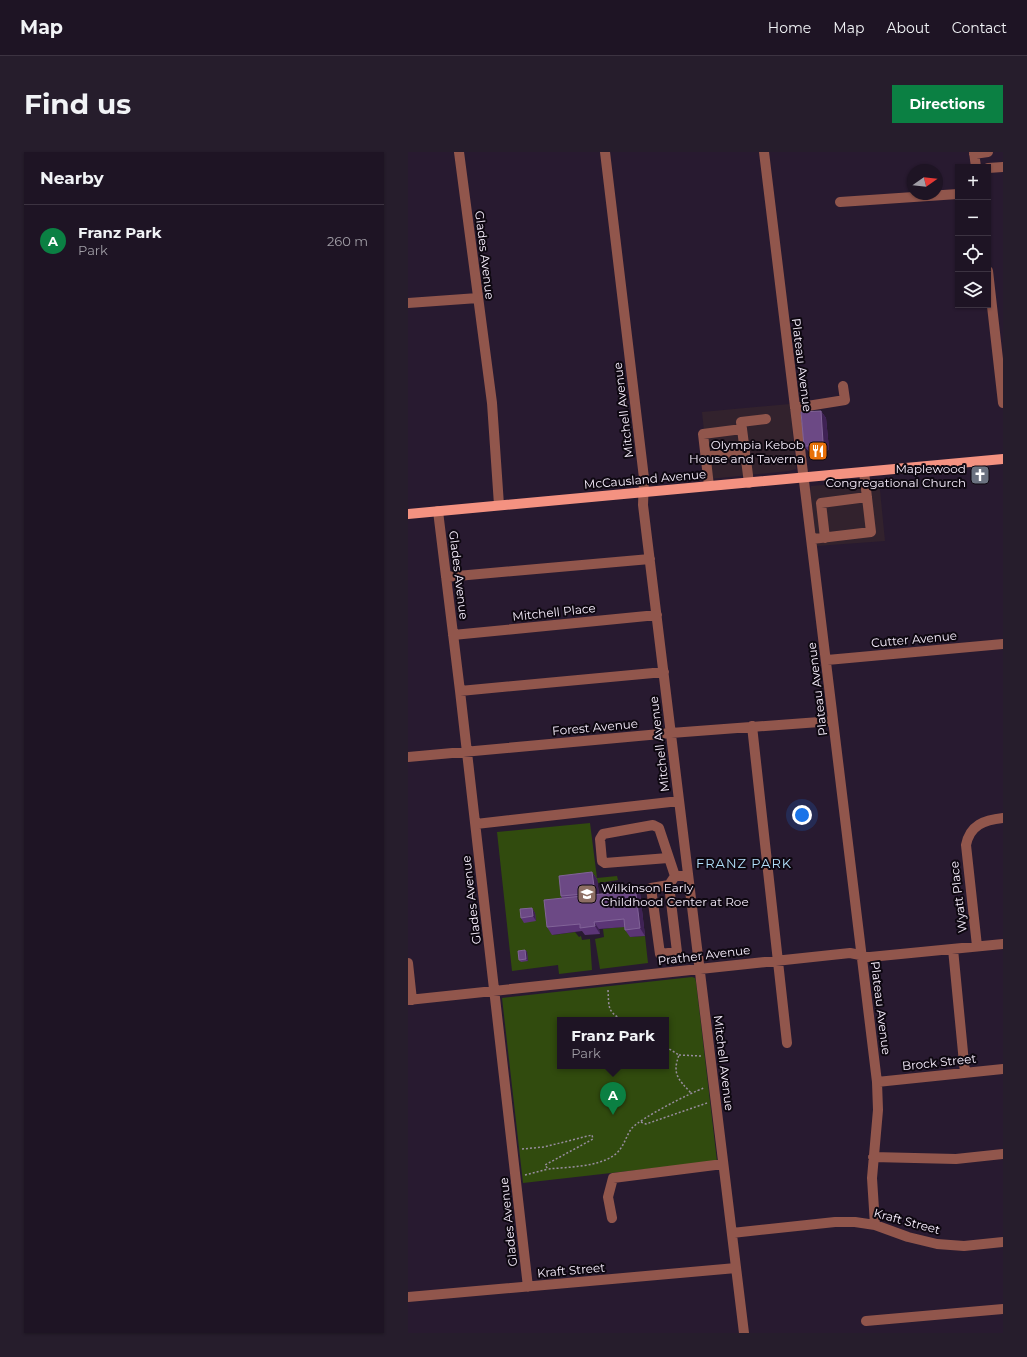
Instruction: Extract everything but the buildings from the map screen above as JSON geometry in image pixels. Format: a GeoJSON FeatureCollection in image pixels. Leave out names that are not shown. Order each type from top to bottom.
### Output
{"type":"FeatureCollection","features":[{"type":"Feature","properties":{"kind":"main road","name":"McCausland Avenue"},"geometry":{"type":"LineString","coordinates":[[408,514],[804,478],[1003,458]]}},
{"type":"Feature","properties":{"kind":"street","name":"Glades Avenue"},"geometry":{"type":"LineString","coordinates":[[459,152],[492,403],[499,505]]}},
{"type":"Feature","properties":{"kind":"street","name":"Mitchell Avenue"},"geometry":{"type":"LineString","coordinates":[[605,152],[644,478],[643,505],[744,1333]]}},
{"type":"Feature","properties":{"kind":"street","name":"Plateau Avenue"},"geometry":{"type":"LineString","coordinates":[[764,152],[877,1082],[878,1110],[872,1178],[875,1224]]}},
{"type":"Feature","properties":{"kind":"street"},"geometry":{"type":"LineString","coordinates":[[976,164],[974,153],[988,152]]}},
{"type":"Feature","properties":{"kind":"street"},"geometry":{"type":"LineString","coordinates":[[991,168],[1003,167]]}},
{"type":"Feature","properties":{"kind":"street"},"geometry":{"type":"LineString","coordinates":[[840,202],[955,194]]}},
{"type":"Feature","properties":{"kind":"street"},"geometry":{"type":"LineString","coordinates":[[988,272],[1003,403]]}},
{"type":"Feature","properties":{"kind":"street"},"geometry":{"type":"LineString","coordinates":[[408,303],[478,298]]}},
{"type":"Feature","properties":{"kind":"street"},"geometry":{"type":"LineString","coordinates":[[795,408],[845,400],[843,386]]}},
{"type":"Feature","properties":{"kind":"street"},"geometry":{"type":"LineString","coordinates":[[749,483],[741,422],[766,419]]}},
{"type":"Feature","properties":{"kind":"street"},"geometry":{"type":"LineString","coordinates":[[709,486],[703,434],[742,429]]}},
{"type":"Feature","properties":{"kind":"street"},"geometry":{"type":"LineString","coordinates":[[705,457],[745,451]]}},
{"type":"Feature","properties":{"kind":"street"},"geometry":{"type":"LineString","coordinates":[[812,539],[871,532],[864,472]]}},
{"type":"Feature","properties":{"kind":"street"},"geometry":{"type":"LineString","coordinates":[[826,538],[821,503],[867,497]]}},
{"type":"Feature","properties":{"kind":"street","name":"Glades Avenue"},"geometry":{"type":"LineString","coordinates":[[438,511],[476,824],[528,1287]]}},
{"type":"Feature","properties":{"kind":"street"},"geometry":{"type":"LineString","coordinates":[[446,578],[650,559]]}},
{"type":"Feature","properties":{"kind":"street","name":"Mitchell Place"},"geometry":{"type":"LineString","coordinates":[[453,635],[657,615]]}},
{"type":"Feature","properties":{"kind":"street","name":"Cutter Avenue"},"geometry":{"type":"LineString","coordinates":[[826,660],[1003,644]]}},
{"type":"Feature","properties":{"kind":"street"},"geometry":{"type":"LineString","coordinates":[[460,691],[664,672]]}},
{"type":"Feature","properties":{"kind":"street","name":"Forest Avenue"},"geometry":{"type":"LineString","coordinates":[[408,757],[752,726],[833,721]]}},
{"type":"Feature","properties":{"kind":"street"},"geometry":{"type":"LineString","coordinates":[[752,726],[787,1043]]}},
{"type":"Feature","properties":{"kind":"street"},"geometry":{"type":"LineString","coordinates":[[476,824],[679,801]]}},
{"type":"Feature","properties":{"kind":"street","name":"Wyatt Place"},"geometry":{"type":"LineString","coordinates":[[977,946],[966,845],[968,837],[979,824],[1003,818]]}},
{"type":"Feature","properties":{"kind":"street"},"geometry":{"type":"LineString","coordinates":[[668,858],[606,863],[602,861],[600,839],[603,834],[654,825],[659,828],[675,876]]}},
{"type":"Feature","properties":{"kind":"street"},"geometry":{"type":"LineString","coordinates":[[675,876],[688,876]]}},
{"type":"Feature","properties":{"kind":"street"},"geometry":{"type":"LineString","coordinates":[[669,885],[651,888],[660,954],[677,952],[669,885],[675,876]]}},
{"type":"Feature","properties":{"kind":"street","name":"Prather Avenue"},"geometry":{"type":"LineString","coordinates":[[410,1000],[850,953],[870,957],[1003,944]]}},
{"type":"Feature","properties":{"kind":"street"},"geometry":{"type":"LineString","coordinates":[[953,949],[965,1073]]}},
{"type":"Feature","properties":{"kind":"street"},"geometry":{"type":"LineString","coordinates":[[408,963],[410,1000]]}},
{"type":"Feature","properties":{"kind":"street","name":"Brock Street"},"geometry":{"type":"LineString","coordinates":[[877,1082],[1003,1069]]}},
{"type":"Feature","properties":{"kind":"street"},"geometry":{"type":"LineString","coordinates":[[873,1157],[956,1158],[1003,1154]]}},
{"type":"Feature","properties":{"kind":"street"},"geometry":{"type":"LineString","coordinates":[[612,1218],[608,1197],[613,1178],[723,1164]]}},
{"type":"Feature","properties":{"kind":"street","name":"Kraft Street"},"geometry":{"type":"LineString","coordinates":[[732,1233],[835,1222],[875,1224],[908,1237],[937,1244],[964,1246],[1003,1242]]}},
{"type":"Feature","properties":{"kind":"street","name":"Kraft Street"},"geometry":{"type":"LineString","coordinates":[[408,1297],[736,1268]]}},
{"type":"Feature","properties":{"kind":"street"},"geometry":{"type":"LineString","coordinates":[[866,1321],[1003,1309]]}},
{"type":"Feature","properties":{"kind":"path"},"geometry":{"type":"LineString","coordinates":[[608,990],[609,1009],[612,1014],[617,1017]]}},
{"type":"Feature","properties":{"kind":"path"},"geometry":{"type":"LineString","coordinates":[[669,1049],[679,1055],[702,1056]]}},
{"type":"Feature","properties":{"kind":"path"},"geometry":{"type":"LineString","coordinates":[[679,1055],[676,1067],[678,1079],[691,1093]]}},
{"type":"Feature","properties":{"kind":"path"},"geometry":{"type":"LineString","coordinates":[[524,1176],[548,1169],[600,1162],[614,1155],[624,1146],[632,1128],[691,1093],[706,1087]]}},
{"type":"Feature","properties":{"kind":"path"},"geometry":{"type":"LineString","coordinates":[[641,1122],[646,1124],[708,1102]]}},
{"type":"Feature","properties":{"kind":"path"},"geometry":{"type":"LineString","coordinates":[[521,1149],[544,1147],[592,1135],[593,1138],[545,1165],[548,1169]]}},
{"type":"Feature","properties":{"kind":"shaded area"},"geometry":{"type":"Polygon","coordinates":[[[790,404],[796,469],[709,479],[702,412],[790,404]]]}},
{"type":"Feature","properties":{"kind":"shaded area"},"geometry":{"type":"Polygon","coordinates":[[[879,480],[885,541],[817,546],[810,490],[811,486],[879,480]]]}},
{"type":"Feature","properties":{"kind":"green space"},"geometry":{"type":"Polygon","coordinates":[[[590,823],[597,878],[617,876],[618,880],[598,883],[597,880],[566,904],[553,935],[575,932],[579,937],[581,936],[582,940],[590,939],[592,970],[559,974],[558,965],[512,971],[497,832],[590,823]]]}},
{"type":"Feature","properties":{"kind":"green space"},"geometry":{"type":"Polygon","coordinates":[[[629,926],[630,937],[645,936],[648,963],[600,969],[595,939],[604,937],[603,929],[629,926]]]}},
{"type":"Feature","properties":{"kind":"green space"},"geometry":{"type":"Polygon","coordinates":[[[692,977],[695,978],[717,1161],[523,1183],[502,998],[692,977]]]}},
{"type":"Feature","properties":{"kind":"place","name":"Olympia Kebob House and Taverna"},"geometry":{"type":"Point","coordinates":[818,451]}},
{"type":"Feature","properties":{"kind":"place","name":"Maplewood Congregational Church"},"geometry":{"type":"Point","coordinates":[980,475]}},
{"type":"Feature","properties":{"kind":"place","name":"Wilkinson Early Childhood Center at Roe"},"geometry":{"type":"Point","coordinates":[587,894]}},
{"type":"Feature","properties":{"kind":"place","name":"Franz Park"},"geometry":{"type":"Point","coordinates":[613,1115]}},
{"type":"Feature","properties":{"kind":"district","name":"FRANZ PARK"},"geometry":{"type":"Point","coordinates":[744,863]}}]}
